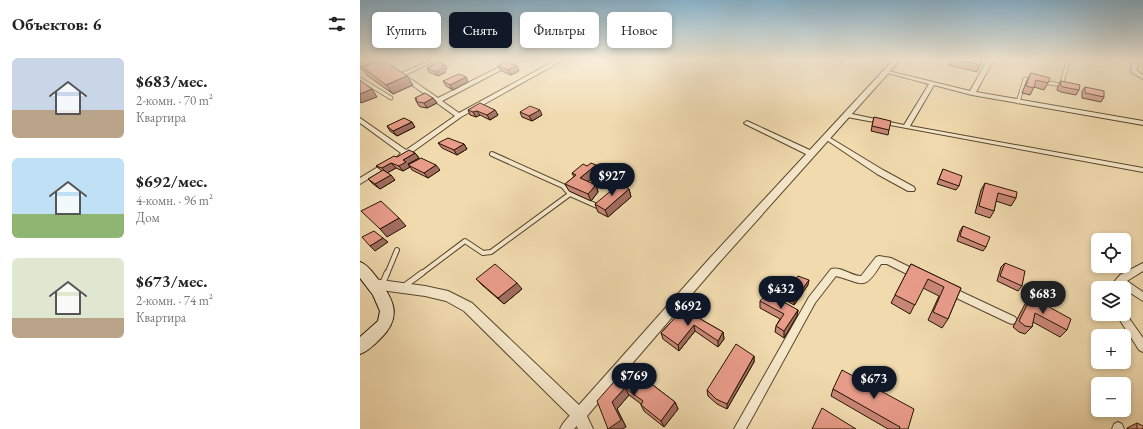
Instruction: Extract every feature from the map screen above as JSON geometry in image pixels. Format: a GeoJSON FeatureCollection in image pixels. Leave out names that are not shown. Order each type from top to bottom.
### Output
{"type":"FeatureCollection","features":[{"type":"Feature","properties":{"kind":"main road"},"geometry":{"type":"LineString","coordinates":[[360,268],[378,285],[387,305],[387,316],[380,328],[360,347]]}},
{"type":"Feature","properties":{"kind":"street"},"geometry":{"type":"LineString","coordinates":[[407,79],[460,116]]}},
{"type":"Feature","properties":{"kind":"street"},"geometry":{"type":"LineString","coordinates":[[438,101],[480,79]]}},
{"type":"Feature","properties":{"kind":"street"},"geometry":{"type":"LineString","coordinates":[[360,181],[406,153],[460,116],[526,79]]}},
{"type":"Feature","properties":{"kind":"street"},"geometry":{"type":"LineString","coordinates":[[566,429],[713,262],[879,79]]}},
{"type":"Feature","properties":{"kind":"street"},"geometry":{"type":"LineString","coordinates":[[917,79],[972,93],[1018,102],[1143,123]]}},
{"type":"Feature","properties":{"kind":"street"},"geometry":{"type":"LineString","coordinates":[[972,93],[980,79]]}},
{"type":"Feature","properties":{"kind":"street"},"geometry":{"type":"LineString","coordinates":[[906,127],[932,83]]}},
{"type":"Feature","properties":{"kind":"street"},"geometry":{"type":"LineString","coordinates":[[847,115],[1143,170]]}},
{"type":"Feature","properties":{"kind":"street"},"geometry":{"type":"LineString","coordinates":[[360,120],[406,153]]}},
{"type":"Feature","properties":{"kind":"street"},"geometry":{"type":"LineString","coordinates":[[748,123],[812,154]]}},
{"type":"Feature","properties":{"kind":"street"},"geometry":{"type":"LineString","coordinates":[[827,138],[880,172],[912,189]]}},
{"type":"Feature","properties":{"kind":"street"},"geometry":{"type":"LineString","coordinates":[[740,429],[812,300],[834,272],[839,272],[858,281],[865,279],[880,260],[888,261],[929,281]]}},
{"type":"Feature","properties":{"kind":"street"},"geometry":{"type":"LineString","coordinates":[[1120,281],[1143,267]]}},
{"type":"Feature","properties":{"kind":"street"},"geometry":{"type":"LineString","coordinates":[[378,285],[448,296],[468,308],[578,415],[586,429]]}},
{"type":"Feature","properties":{"kind":"street"},"geometry":{"type":"LineString","coordinates":[[943,287],[1012,320]]}},
{"type":"Feature","properties":{"kind":"street"},"geometry":{"type":"LineString","coordinates":[[1131,291],[1143,297]]}},
{"type":"Feature","properties":{"kind":"street"},"geometry":{"type":"LineString","coordinates":[[1126,321],[1143,347]]}},
{"type":"Feature","properties":{"kind":"lane"},"geometry":{"type":"LineString","coordinates":[[360,79],[391,98]]}},
{"type":"Feature","properties":{"kind":"lane"},"geometry":{"type":"LineString","coordinates":[[1018,102],[1026,79]]}},
{"type":"Feature","properties":{"kind":"lane"},"geometry":{"type":"LineString","coordinates":[[1031,79],[1061,85],[1063,79]]}},
{"type":"Feature","properties":{"kind":"lane"},"geometry":{"type":"LineString","coordinates":[[492,154],[563,186],[570,194],[597,206]]}},
{"type":"Feature","properties":{"kind":"lane"},"geometry":{"type":"LineString","coordinates":[[401,288],[465,241],[484,253],[491,252],[570,194]]}},
{"type":"Feature","properties":{"kind":"lane"},"geometry":{"type":"LineString","coordinates":[[378,285],[397,250]]}},
{"type":"Feature","properties":{"kind":"building"},"geometry":{"type":"Polygon","coordinates":[[[378,79],[400,79],[386,85],[378,79]]]}},
{"type":"Feature","properties":{"kind":"building"},"geometry":{"type":"Polygon","coordinates":[[[448,79],[462,79],[450,85],[443,81],[448,79]]]}},
{"type":"Feature","properties":{"kind":"building"},"geometry":{"type":"Polygon","coordinates":[[[1029,79],[1050,79],[1048,83],[1036,80],[1034,88],[1026,86],[1029,79]]]}},
{"type":"Feature","properties":{"kind":"building"},"geometry":{"type":"Polygon","coordinates":[[[360,80],[372,89],[360,94],[360,80]]]}},
{"type":"Feature","properties":{"kind":"building"},"geometry":{"type":"Polygon","coordinates":[[[1061,81],[1080,85],[1079,90],[1063,87],[1060,85],[1061,81]]]}},
{"type":"Feature","properties":{"kind":"building"},"geometry":{"type":"Polygon","coordinates":[[[1085,87],[1104,91],[1104,97],[1085,93],[1085,87]]]}},
{"type":"Feature","properties":{"kind":"building"},"geometry":{"type":"Polygon","coordinates":[[[425,93],[433,98],[424,103],[416,101],[417,99],[415,98],[425,93]]]}},
{"type":"Feature","properties":{"kind":"building"},"geometry":{"type":"Polygon","coordinates":[[[480,103],[495,110],[487,115],[477,111],[473,112],[468,110],[480,103]]]}},
{"type":"Feature","properties":{"kind":"building"},"geometry":{"type":"Polygon","coordinates":[[[530,106],[540,110],[529,116],[520,112],[530,106]]]}},
{"type":"Feature","properties":{"kind":"building"},"geometry":{"type":"Polygon","coordinates":[[[874,117],[891,121],[889,130],[872,126],[874,117]]]}},
{"type":"Feature","properties":{"kind":"building"},"geometry":{"type":"Polygon","coordinates":[[[404,118],[412,122],[393,131],[387,126],[404,118]]]}},
{"type":"Feature","properties":{"kind":"building"},"geometry":{"type":"Polygon","coordinates":[[[448,138],[464,144],[454,150],[438,143],[448,138]]]}},
{"type":"Feature","properties":{"kind":"building"},"geometry":{"type":"Polygon","coordinates":[[[409,150],[415,153],[403,160],[406,162],[399,166],[391,163],[382,168],[376,166],[394,156],[397,157],[409,150]]]}},
{"type":"Feature","properties":{"kind":"building"},"geometry":{"type":"Polygon","coordinates":[[[421,158],[436,165],[424,173],[408,165],[421,158]]]}},
{"type":"Feature","properties":{"kind":"building"},"geometry":{"type":"Polygon","coordinates":[[[591,163],[596,165],[580,178],[596,185],[588,194],[565,184],[576,175],[572,173],[583,164],[587,166],[591,163]]]}},
{"type":"Feature","properties":{"kind":"building"},"geometry":{"type":"Polygon","coordinates":[[[943,169],[962,176],[959,186],[939,179],[943,169]]]}},
{"type":"Feature","properties":{"kind":"building"},"geometry":{"type":"Polygon","coordinates":[[[383,170],[391,175],[375,184],[368,179],[383,170]]]}},
{"type":"Feature","properties":{"kind":"building"},"geometry":{"type":"Polygon","coordinates":[[[985,183],[1017,192],[1016,198],[998,193],[994,211],[979,206],[985,183]]]}},
{"type":"Feature","properties":{"kind":"building"},"geometry":{"type":"Polygon","coordinates":[[[619,184],[629,189],[605,210],[595,204],[619,184]]]}},
{"type":"Feature","properties":{"kind":"building"},"geometry":{"type":"Polygon","coordinates":[[[381,201],[399,218],[380,229],[361,211],[381,201]]]}},
{"type":"Feature","properties":{"kind":"building"},"geometry":{"type":"Polygon","coordinates":[[[963,226],[990,237],[986,247],[960,236],[963,226]]]}},
{"type":"Feature","properties":{"kind":"building"},"geometry":{"type":"Polygon","coordinates":[[[374,231],[383,238],[370,246],[362,237],[374,231]]]}},
{"type":"Feature","properties":{"kind":"building"},"geometry":{"type":"Polygon","coordinates":[[[1005,263],[1025,271],[1022,286],[1000,276],[1005,263]]]}},
{"type":"Feature","properties":{"kind":"building"},"geometry":{"type":"Polygon","coordinates":[[[495,264],[517,283],[498,298],[476,279],[495,264]]]}},
{"type":"Feature","properties":{"kind":"building"},"geometry":{"type":"Polygon","coordinates":[[[911,264],[961,288],[948,319],[933,312],[944,287],[928,279],[915,305],[895,295],[911,264]]]}},
{"type":"Feature","properties":{"kind":"building"},"geometry":{"type":"Polygon","coordinates":[[[798,276],[809,280],[794,301],[785,295],[798,276]]]}},
{"type":"Feature","properties":{"kind":"building"},"geometry":{"type":"Polygon","coordinates":[[[767,293],[798,310],[784,331],[776,326],[784,314],[760,301],[767,293]]]}},
{"type":"Feature","properties":{"kind":"building"},"geometry":{"type":"Polygon","coordinates":[[[1031,297],[1071,319],[1067,330],[1035,313],[1032,327],[1025,326],[1019,321],[1031,297]]]}},
{"type":"Feature","properties":{"kind":"building"},"geometry":{"type":"Polygon","coordinates":[[[683,309],[723,332],[718,341],[694,325],[678,345],[661,333],[683,309]]]}},
{"type":"Feature","properties":{"kind":"building"},"geometry":{"type":"Polygon","coordinates":[[[736,344],[754,356],[727,404],[716,399],[707,390],[736,344]]]}},
{"type":"Feature","properties":{"kind":"building"},"geometry":{"type":"Polygon","coordinates":[[[628,366],[675,402],[661,421],[641,405],[643,401],[625,388],[612,402],[621,420],[608,429],[597,401],[628,366]]]}},
{"type":"Feature","properties":{"kind":"building"},"geometry":{"type":"Polygon","coordinates":[[[842,370],[914,409],[908,429],[899,429],[900,427],[833,389],[842,370]]]}},
{"type":"Feature","properties":{"kind":"building"},"geometry":{"type":"Polygon","coordinates":[[[822,408],[856,429],[812,429],[822,408]]]}},
{"type":"Feature","properties":{"kind":"building"},"geometry":{"type":"Polygon","coordinates":[[[1137,423],[1143,426],[1143,429],[1137,429],[1137,423]]]}}]}
